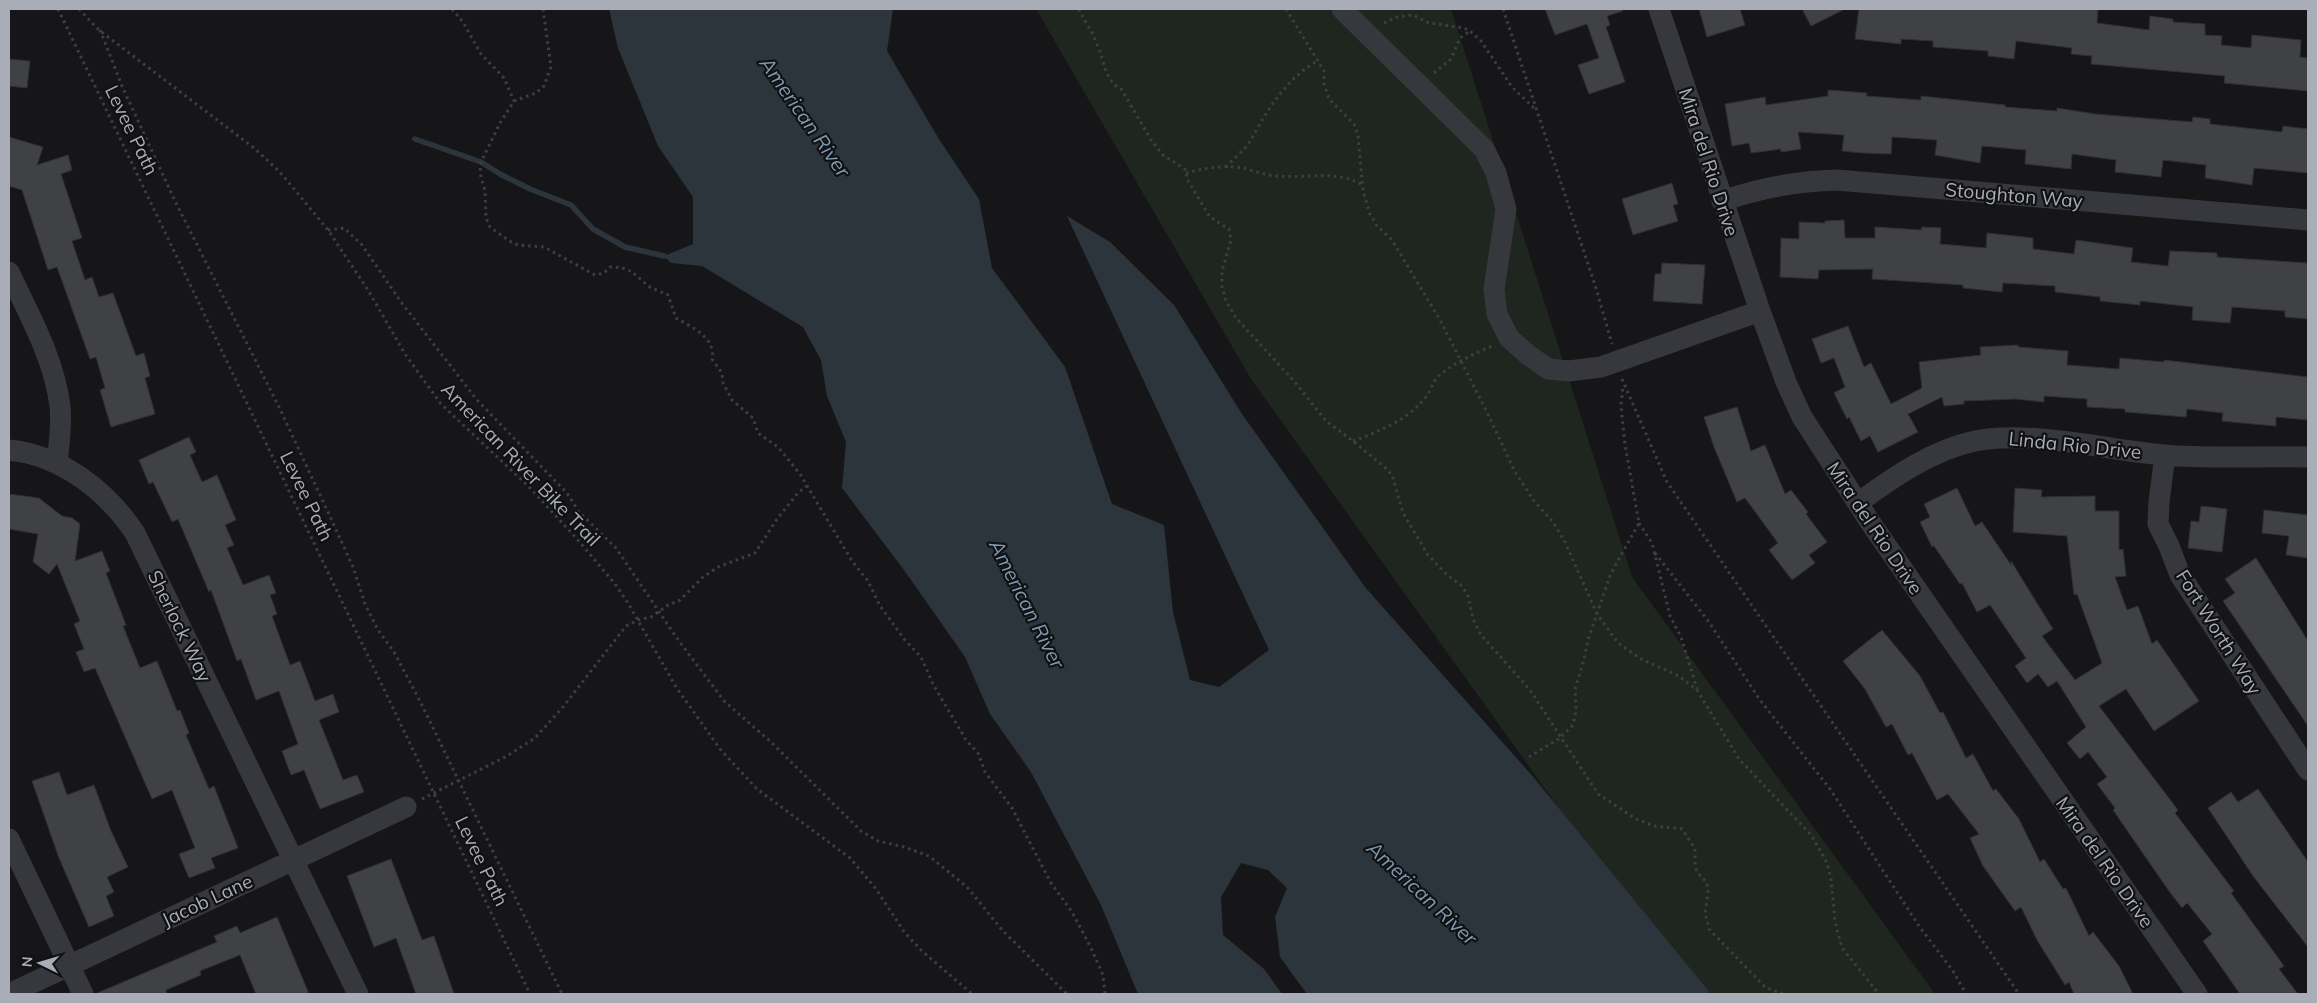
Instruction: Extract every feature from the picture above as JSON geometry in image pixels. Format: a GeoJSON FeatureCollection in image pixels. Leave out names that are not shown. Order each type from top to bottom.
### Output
{"type":"FeatureCollection","features":[{"type":"Feature","properties":{"kind":"street"},"geometry":{"type":"LineString","coordinates":[[1342,9],[1484,148],[1496,173],[1506,209],[1494,289],[1497,314],[1509,338],[1526,354],[1548,369],[1569,371],[1601,367],[1760,311]]}},
{"type":"Feature","properties":{"kind":"street","name":"Mira del Rio Drive"},"geometry":{"type":"LineString","coordinates":[[1659,9],[1760,311],[1786,382],[1802,417],[1858,503],[2197,994]]}},
{"type":"Feature","properties":{"kind":"street","name":"Stoughton Way"},"geometry":{"type":"LineString","coordinates":[[1722,201],[1764,187],[1786,183],[1837,180],[2308,220]]}},
{"type":"Feature","properties":{"kind":"street"},"geometry":{"type":"LineString","coordinates":[[9,272],[48,356],[56,381],[60,407],[57,464]]}},
{"type":"Feature","properties":{"kind":"street","name":"Linda Rio Drive"},"geometry":{"type":"LineString","coordinates":[[1858,503],[1918,464],[1973,442],[1999,438],[2029,439],[2165,455],[2308,457]]}},
{"type":"Feature","properties":{"kind":"street","name":"Sherlock Way"},"geometry":{"type":"LineString","coordinates":[[9,450],[57,464],[83,478],[107,498],[135,533],[358,994]]}},
{"type":"Feature","properties":{"kind":"street","name":"Fort Worth Way"},"geometry":{"type":"LineString","coordinates":[[2165,455],[2158,524],[2170,546],[2180,575],[2308,770]]}},
{"type":"Feature","properties":{"kind":"street","name":"Jacob Lane"},"geometry":{"type":"LineString","coordinates":[[9,994],[406,807]]}},
{"type":"Feature","properties":{"kind":"street"},"geometry":{"type":"LineString","coordinates":[[9,839],[83,994]]}},
{"type":"Feature","properties":{"kind":"path","name":"Levee Path"},"geometry":{"type":"LineString","coordinates":[[58,9],[530,994]]}},
{"type":"Feature","properties":{"kind":"path","name":"American River Bike Trail"},"geometry":{"type":"LineString","coordinates":[[79,9],[100,30],[254,148],[297,191],[328,230],[368,290],[405,354],[436,398],[529,488],[577,539],[615,584],[638,620],[676,688],[701,724],[737,768],[764,795],[850,858],[876,889],[911,939],[972,994]]}},
{"type":"Feature","properties":{"kind":"path"},"geometry":{"type":"LineString","coordinates":[[452,9],[463,22],[481,54],[504,78],[514,101]]}},
{"type":"Feature","properties":{"kind":"path"},"geometry":{"type":"LineString","coordinates":[[543,9],[550,58],[548,75],[544,86],[536,93],[514,101],[500,123],[481,162],[480,173],[485,191],[486,218],[490,227],[518,245],[544,247],[595,275],[604,273],[610,267],[632,270],[648,286],[668,295],[676,318],[700,331],[711,345],[712,359],[722,373],[724,383],[732,400],[753,418],[758,433],[778,447],[789,459],[852,561],[868,581],[880,606],[904,639],[921,657],[934,686],[966,740],[978,753],[985,772],[1012,808],[1051,883],[1072,912],[1100,964],[1105,994]]}},
{"type":"Feature","properties":{"kind":"path"},"geometry":{"type":"LineString","coordinates":[[1079,9],[1097,43],[1104,70],[1115,86],[1122,90],[1151,140],[1162,154],[1186,170],[1187,179],[1210,216],[1229,229],[1231,240],[1222,271],[1222,287],[1226,301],[1236,318],[1294,381],[1326,422],[1353,441],[1388,470],[1393,478],[1403,513],[1428,554],[1440,568],[1462,586],[1468,596],[1473,619],[1481,635],[1530,690],[1598,794],[1613,806],[1646,823],[1682,829],[1696,849],[1695,865],[1697,872],[1707,883],[1708,894],[1705,912],[1709,929],[1765,987],[1783,994]]}},
{"type":"Feature","properties":{"kind":"path"},"geometry":{"type":"LineString","coordinates":[[1286,9],[1319,60],[1324,71],[1324,84],[1328,99],[1354,124],[1358,135],[1363,185],[1370,214],[1377,226],[1392,240],[1430,304],[1486,410],[1515,472],[1534,501],[1553,522],[1566,542],[1597,614],[1618,643],[1641,659],[1679,676],[1697,690]]}},
{"type":"Feature","properties":{"kind":"path"},"geometry":{"type":"LineString","coordinates":[[1503,9],[1595,285],[1616,362],[1624,385],[1667,482],[2019,994]]}},
{"type":"Feature","properties":{"kind":"path"},"geometry":{"type":"LineString","coordinates":[[1368,35],[1389,20],[1413,15],[1429,23],[1464,28],[1481,41],[1512,87],[1537,110]]}},
{"type":"Feature","properties":{"kind":"path"},"geometry":{"type":"LineString","coordinates":[[100,30],[122,86],[175,201],[280,409],[320,493],[353,567],[365,604],[416,694],[562,994]]}},
{"type":"Feature","properties":{"kind":"path"},"geometry":{"type":"LineString","coordinates":[[1418,84],[1451,59],[1460,38],[1470,31]]}},
{"type":"Feature","properties":{"kind":"path"},"geometry":{"type":"LineString","coordinates":[[1226,168],[1251,139],[1255,129],[1273,101],[1292,79],[1319,60]]}},
{"type":"Feature","properties":{"kind":"path"},"geometry":{"type":"LineString","coordinates":[[1186,173],[1214,167],[1241,168],[1275,176],[1325,175],[1347,177],[1363,185]]}},
{"type":"Feature","properties":{"kind":"path"},"geometry":{"type":"LineString","coordinates":[[328,230],[344,228],[362,245],[401,302],[462,382],[567,493],[579,512],[616,548],[724,701],[772,742],[861,832],[878,842],[904,847],[929,856],[967,887],[1002,930],[1067,994]]}},
{"type":"Feature","properties":{"kind":"path"},"geometry":{"type":"LineString","coordinates":[[1353,441],[1383,431],[1426,398],[1436,378],[1461,362],[1509,338]]}},
{"type":"Feature","properties":{"kind":"path"},"geometry":{"type":"LineString","coordinates":[[1624,385],[1621,406],[1629,472],[1639,523],[1648,535],[1655,553],[1670,616],[1681,637],[1697,690],[1739,759],[1812,836],[1827,863],[1831,879],[1836,927],[1842,948],[1879,994]]}},
{"type":"Feature","properties":{"kind":"path"},"geometry":{"type":"LineString","coordinates":[[406,807],[507,756],[535,738],[563,707],[626,626],[638,620],[651,617],[668,605],[680,600],[703,577],[718,566],[755,553],[777,519],[806,486]]}},
{"type":"Feature","properties":{"kind":"path"},"geometry":{"type":"LineString","coordinates":[[1529,757],[1560,738],[1575,719],[1575,689],[1597,614],[1611,573],[1639,523]]}},
{"type":"Feature","properties":{"kind":"path"},"geometry":{"type":"LineString","coordinates":[[1655,553],[1709,622],[1760,700],[1830,789],[1919,926],[1949,965],[1966,994]]}},
{"type":"Feature","properties":{"kind":"shaded area"},"geometry":{"type":"Polygon","coordinates":[[[1036,9],[1451,9],[1632,577],[1935,994],[1692,994],[1251,379],[1036,9]]]}},
{"type":"Feature","properties":{"kind":"water","name":"American River"},"geometry":{"type":"Polygon","coordinates":[[[609,9],[893,9],[887,51],[939,139],[979,199],[992,268],[1065,367],[1112,504],[1164,525],[1173,612],[1190,680],[1219,687],[1269,650],[1067,216],[1110,242],[1174,305],[1242,414],[1365,587],[1535,779],[1711,994],[1307,994],[1280,957],[1275,917],[1287,888],[1268,870],[1241,863],[1221,897],[1223,935],[1264,969],[1282,994],[1138,994],[1101,905],[1031,772],[990,714],[965,657],[904,570],[842,488],[846,442],[827,396],[821,360],[803,327],[702,266],[671,263],[664,256],[693,244],[693,197],[658,146],[618,48],[609,9]]]}},
{"type":"Feature","properties":{"kind":"building"},"geometry":{"type":"Polygon","coordinates":[[[1545,9],[1622,9],[1623,11],[1607,16],[1610,25],[1606,27],[1625,82],[1589,94],[1578,65],[1599,58],[1587,24],[1555,35],[1545,9]]]}},
{"type":"Feature","properties":{"kind":"building"},"geometry":{"type":"Polygon","coordinates":[[[1699,9],[1740,9],[1745,25],[1707,37],[1699,9]]]}},
{"type":"Feature","properties":{"kind":"building"},"geometry":{"type":"Polygon","coordinates":[[[1802,9],[1845,9],[1811,26],[1802,9]]]}},
{"type":"Feature","properties":{"kind":"building"},"geometry":{"type":"Polygon","coordinates":[[[1859,9],[2098,9],[2097,23],[2149,30],[2150,16],[2173,19],[2173,22],[2205,24],[2205,35],[2222,36],[2221,45],[2251,48],[2252,35],[2301,40],[2300,57],[2308,58],[2308,91],[2224,83],[2225,76],[2091,64],[2092,56],[2071,54],[2072,48],[2016,41],[2014,59],[1988,56],[1988,51],[1933,47],[1933,41],[1901,39],[1901,44],[1855,39],[1859,9]]]}},
{"type":"Feature","properties":{"kind":"building"},"geometry":{"type":"Polygon","coordinates":[[[9,59],[30,61],[27,88],[9,86],[9,59]]]}},
{"type":"Feature","properties":{"kind":"building"},"geometry":{"type":"Polygon","coordinates":[[[1828,90],[1867,93],[1866,96],[1921,100],[1921,96],[2005,105],[2005,107],[2057,111],[2057,108],[2095,114],[2192,122],[2193,117],[2210,119],[2210,124],[2282,132],[2283,126],[2308,129],[2308,173],[2254,168],[2252,185],[2205,178],[2206,165],[2163,160],[2161,177],[2115,172],[2116,160],[2072,154],[2071,169],[2025,164],[2026,150],[1982,146],[1980,163],[1935,155],[1937,140],[1892,137],[1891,154],[1862,153],[1842,151],[1844,135],[1798,132],[1801,149],[1781,152],[1781,149],[1751,153],[1749,143],[1732,146],[1725,104],[1765,97],[1766,105],[1828,96],[1828,90]]]}},
{"type":"Feature","properties":{"kind":"building"},"geometry":{"type":"Polygon","coordinates":[[[9,137],[43,147],[37,165],[68,155],[72,170],[61,174],[82,238],[72,241],[85,280],[92,277],[99,297],[113,293],[136,356],[144,353],[150,376],[145,378],[155,414],[111,427],[100,390],[105,388],[96,357],[90,359],[57,267],[48,270],[22,190],[9,186],[9,137]]]}},
{"type":"Feature","properties":{"kind":"building"},"geometry":{"type":"Polygon","coordinates":[[[1672,183],[1678,204],[1673,205],[1678,221],[1633,235],[1622,199],[1672,183]]]}},
{"type":"Feature","properties":{"kind":"building"},"geometry":{"type":"Polygon","coordinates":[[[1844,220],[1845,238],[1875,238],[1875,227],[1921,230],[1922,227],[1941,228],[1940,244],[1986,248],[1987,233],[2033,238],[2033,249],[2074,254],[2076,240],[2133,248],[2131,262],[2168,266],[2170,251],[2217,253],[2217,257],[2308,263],[2308,319],[2285,317],[2285,311],[2232,307],[2230,323],[2192,320],[2193,307],[2140,301],[2140,305],[2100,301],[2100,297],[2055,292],[2055,286],[2003,283],[2002,292],[1963,288],[1963,285],[1872,279],[1873,269],[1819,270],[1818,279],[1780,277],[1781,238],[1799,239],[1799,222],[1825,223],[1825,221],[1844,220]]]}},
{"type":"Feature","properties":{"kind":"building"},"geometry":{"type":"Polygon","coordinates":[[[1662,263],[1705,265],[1702,304],[1653,301],[1655,274],[1661,274],[1662,263]]]}},
{"type":"Feature","properties":{"kind":"building"},"geometry":{"type":"Polygon","coordinates":[[[1848,326],[1864,367],[1871,363],[1891,404],[1922,388],[1919,362],[1981,355],[1980,347],[2018,345],[2018,347],[2068,351],[2067,365],[2119,369],[2120,358],[2164,362],[2164,360],[2308,377],[2308,420],[2276,417],[2276,426],[2242,423],[2222,421],[2223,413],[2187,409],[2186,417],[2125,412],[2125,409],[2087,407],[2087,399],[2044,396],[2044,402],[2015,399],[1964,401],[1964,404],[1944,406],[1942,397],[1908,414],[1918,432],[1878,452],[1870,436],[1861,441],[1849,417],[1847,419],[1834,393],[1845,387],[1834,358],[1821,363],[1812,339],[1848,326]]]}},
{"type":"Feature","properties":{"kind":"building"},"geometry":{"type":"Polygon","coordinates":[[[1737,407],[1751,451],[1765,445],[1785,494],[1791,490],[1827,542],[1809,555],[1815,563],[1792,580],[1769,550],[1778,543],[1745,498],[1737,502],[1714,447],[1704,417],[1737,407]]]}},
{"type":"Feature","properties":{"kind":"building"},"geometry":{"type":"Polygon","coordinates":[[[189,437],[196,452],[190,455],[202,482],[217,475],[236,520],[225,525],[234,545],[227,548],[243,585],[269,575],[276,593],[270,595],[277,614],[272,616],[290,665],[300,661],[315,701],[333,694],[339,712],[319,720],[343,780],[357,775],[364,792],[320,809],[304,770],[291,775],[282,751],[298,744],[279,691],[256,700],[241,659],[237,661],[211,590],[209,592],[178,519],[172,522],[153,482],[149,484],[139,460],[189,437]]]}},
{"type":"Feature","properties":{"kind":"building"},"geometry":{"type":"Polygon","coordinates":[[[1957,488],[1975,526],[1982,522],[2011,565],[2011,561],[2053,629],[2042,636],[2075,680],[2102,663],[2077,594],[2074,595],[2067,536],[2013,532],[2015,488],[2042,490],[2041,497],[2095,496],[2095,511],[2119,511],[2119,550],[2123,549],[2126,576],[2115,577],[2127,610],[2138,606],[2152,644],[2157,640],[2199,701],[2154,731],[2126,689],[2099,706],[2178,810],[2175,813],[2234,891],[2231,893],[2284,966],[2279,969],[2298,994],[2240,994],[2203,941],[2212,934],[2187,903],[2182,908],[2113,810],[2115,808],[2097,784],[2107,777],[2088,752],[2080,759],[2067,743],[2086,727],[2057,681],[2048,687],[2038,674],[2027,683],[2015,666],[2026,658],[1990,605],[1977,612],[1962,583],[1960,584],[1934,546],[1932,547],[1920,522],[1930,517],[1924,504],[1957,488]]]}},
{"type":"Feature","properties":{"kind":"building"},"geometry":{"type":"Polygon","coordinates":[[[9,494],[39,498],[62,516],[72,518],[80,524],[75,561],[102,551],[110,571],[106,573],[126,625],[123,626],[140,668],[157,661],[177,711],[180,710],[189,733],[186,735],[209,789],[214,786],[238,848],[211,858],[215,868],[189,878],[179,854],[195,848],[172,790],[152,799],[95,668],[84,672],[76,652],[84,649],[74,624],[80,621],[57,564],[49,574],[33,562],[38,534],[9,529],[9,494]]]}},
{"type":"Feature","properties":{"kind":"building"},"geometry":{"type":"Polygon","coordinates":[[[2201,506],[2227,509],[2222,552],[2188,548],[2191,521],[2199,522],[2201,506]]]}},
{"type":"Feature","properties":{"kind":"building"},"geometry":{"type":"Polygon","coordinates":[[[2264,510],[2308,515],[2308,558],[2286,555],[2289,536],[2262,533],[2264,510]]]}},
{"type":"Feature","properties":{"kind":"building"},"geometry":{"type":"Polygon","coordinates":[[[2256,558],[2308,641],[2308,726],[2223,601],[2235,593],[2225,579],[2256,558]]]}},
{"type":"Feature","properties":{"kind":"building"},"geometry":{"type":"Polygon","coordinates":[[[1882,630],[1920,676],[1940,713],[1943,712],[1966,758],[1973,754],[1993,791],[1996,789],[2019,819],[2040,862],[2044,859],[2063,889],[2066,888],[2089,936],[2093,932],[2119,966],[2133,994],[2074,994],[2069,982],[2065,985],[2037,940],[2021,907],[2015,911],[1983,866],[1970,838],[1979,834],[1948,794],[1937,800],[1912,753],[1908,755],[1892,724],[1886,727],[1865,689],[1843,661],[1882,630]]]}},
{"type":"Feature","properties":{"kind":"building"},"geometry":{"type":"Polygon","coordinates":[[[59,772],[67,795],[94,785],[111,831],[128,867],[107,877],[114,892],[106,896],[114,916],[89,927],[59,858],[32,781],[59,772]]]}},
{"type":"Feature","properties":{"kind":"building"},"geometry":{"type":"Polygon","coordinates":[[[2258,789],[2308,862],[2308,947],[2253,876],[2208,808],[2231,792],[2238,802],[2258,789]]]}},
{"type":"Feature","properties":{"kind":"building"},"geometry":{"type":"Polygon","coordinates":[[[391,859],[422,940],[434,936],[454,994],[416,994],[396,938],[374,947],[347,876],[391,859]]]}},
{"type":"Feature","properties":{"kind":"building"},"geometry":{"type":"Polygon","coordinates":[[[277,917],[309,994],[256,994],[240,955],[200,971],[201,975],[166,990],[167,994],[95,994],[217,942],[214,936],[237,926],[240,933],[277,917]]]}},
{"type":"Feature","properties":{"kind":"waterway"},"geometry":{"type":"LineString","coordinates":[[415,139],[481,162],[530,189],[571,205],[593,229],[625,247],[664,256]]}}]}
